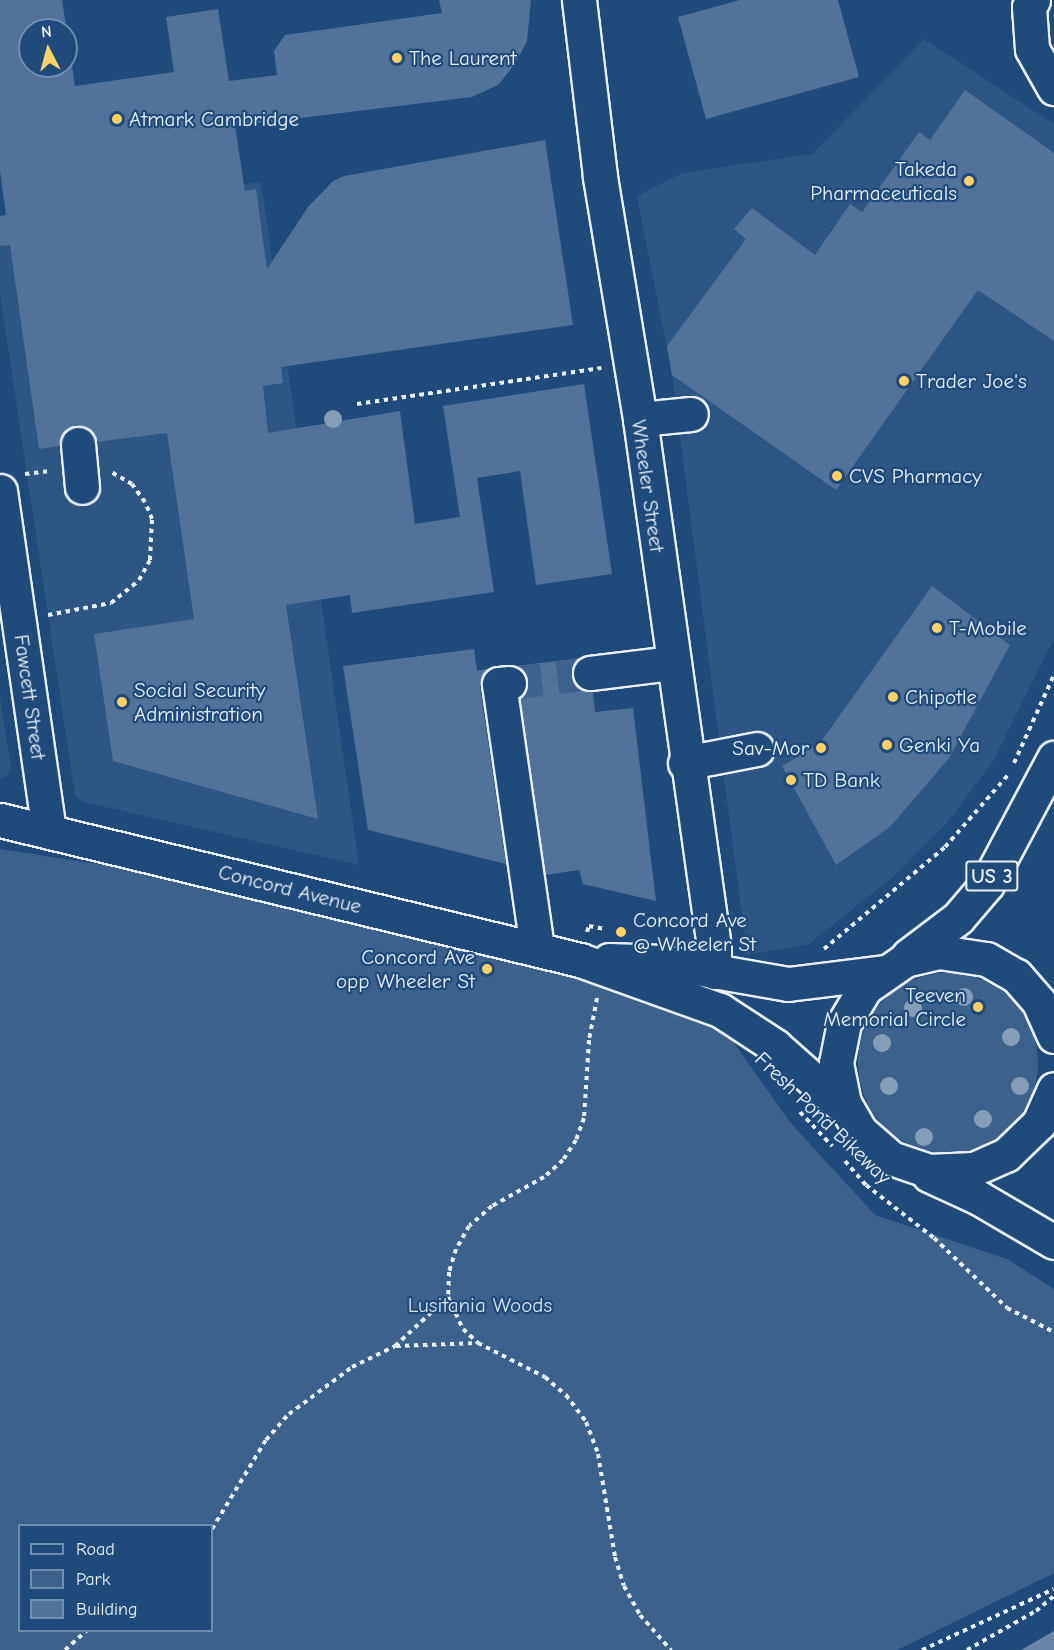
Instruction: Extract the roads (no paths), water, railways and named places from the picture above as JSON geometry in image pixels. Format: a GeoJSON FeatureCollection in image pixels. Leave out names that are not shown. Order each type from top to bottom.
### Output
{"type":"FeatureCollection","features":[{"type":"Feature","properties":{"kind":"main road","name":"Wheeler Street"},"geometry":{"type":"LineString","coordinates":[[579,0],[600,177],[640,419],[685,763],[714,947],[714,972]]}},
{"type":"Feature","properties":{"kind":"main road"},"geometry":{"type":"LineString","coordinates":[[1033,0],[1029,7],[1032,49],[1054,88]]}},
{"type":"Feature","properties":{"kind":"main road"},"geometry":{"type":"LineString","coordinates":[[640,419],[691,414]]}},
{"type":"Feature","properties":{"kind":"main road"},"geometry":{"type":"LineString","coordinates":[[78,444],[81,476]]}},
{"type":"Feature","properties":{"kind":"main road","name":"Fawcett Street"},"geometry":{"type":"LineString","coordinates":[[11,483],[49,831]]}},
{"type":"Feature","properties":{"kind":"main road"},"geometry":{"type":"LineString","coordinates":[[590,673],[672,663]]}},
{"type":"Feature","properties":{"kind":"main road"},"geometry":{"type":"LineString","coordinates":[[509,683],[499,684],[537,950]]}},
{"type":"Feature","properties":{"kind":"main road"},"geometry":{"type":"LineString","coordinates":[[685,763],[757,749]]}},
{"type":"Feature","properties":{"kind":"main road","name":"US 3"},"geometry":{"type":"LineString","coordinates":[[1054,758],[1009,848],[976,899],[936,937],[889,968],[855,1001],[839,1038],[836,1071],[848,1111],[872,1143],[906,1164],[979,1198],[1054,1242]]}},
{"type":"Feature","properties":{"kind":"main road","name":"Concord Avenue"},"geometry":{"type":"LineString","coordinates":[[0,820],[580,960],[720,1010],[775,1046],[848,1111]]}},
{"type":"Feature","properties":{"kind":"main road","name":"Concord Avenue"},"geometry":{"type":"LineString","coordinates":[[580,960],[652,961],[788,984],[889,968],[939,952],[963,953],[996,963],[1032,993],[1054,1035]]}},
{"type":"Feature","properties":{"kind":"main road"},"geometry":{"type":"LineString","coordinates":[[1054,1028],[1054,1035]]}},
{"type":"Feature","properties":{"kind":"main road"},"geometry":{"type":"LineString","coordinates":[[906,1164],[951,1172],[996,1161],[1032,1132],[1054,1089]]}},
{"type":"Feature","properties":{"kind":"tunnel"},"geometry":{"type":"LineString","coordinates":[[509,683],[590,673]]}},
{"type":"Feature","properties":{"kind":"place","name":"The Laurent"},"geometry":{"type":"Point","coordinates":[397,58]}},
{"type":"Feature","properties":{"kind":"place","name":"Atmark Cambridge"},"geometry":{"type":"Point","coordinates":[117,119]}},
{"type":"Feature","properties":{"kind":"place","name":"Takeda Pharmaceuticals"},"geometry":{"type":"Point","coordinates":[969,181]}},
{"type":"Feature","properties":{"kind":"place","name":"Trader Joe's"},"geometry":{"type":"Point","coordinates":[904,381]}},
{"type":"Feature","properties":{"kind":"place","name":"CVS Pharmacy"},"geometry":{"type":"Point","coordinates":[837,476]}},
{"type":"Feature","properties":{"kind":"place","name":"T-Mobile"},"geometry":{"type":"Point","coordinates":[937,628]}},
{"type":"Feature","properties":{"kind":"place","name":"Chipotle"},"geometry":{"type":"Point","coordinates":[893,697]}},
{"type":"Feature","properties":{"kind":"place","name":"Social Security Administration"},"geometry":{"type":"Point","coordinates":[122,702]}},
{"type":"Feature","properties":{"kind":"place","name":"Genki Ya"},"geometry":{"type":"Point","coordinates":[887,745]}},
{"type":"Feature","properties":{"kind":"place","name":"Sav-Mor"},"geometry":{"type":"Point","coordinates":[821,748]}},
{"type":"Feature","properties":{"kind":"place","name":"TD Bank"},"geometry":{"type":"Point","coordinates":[791,780]}},
{"type":"Feature","properties":{"kind":"place","name":"Concord Ave @ Wheeler St"},"geometry":{"type":"Point","coordinates":[621,932]}},
{"type":"Feature","properties":{"kind":"place","name":"Concord Ave opp Wheeler St"},"geometry":{"type":"Point","coordinates":[487,969]}},
{"type":"Feature","properties":{"kind":"place","name":"Teeven Memorial Circle"},"geometry":{"type":"Point","coordinates":[978,1007]}},
{"type":"Feature","properties":{"kind":"park label","name":"Lusitania Woods"},"geometry":{"type":"Point","coordinates":[480,1305]}}]}
